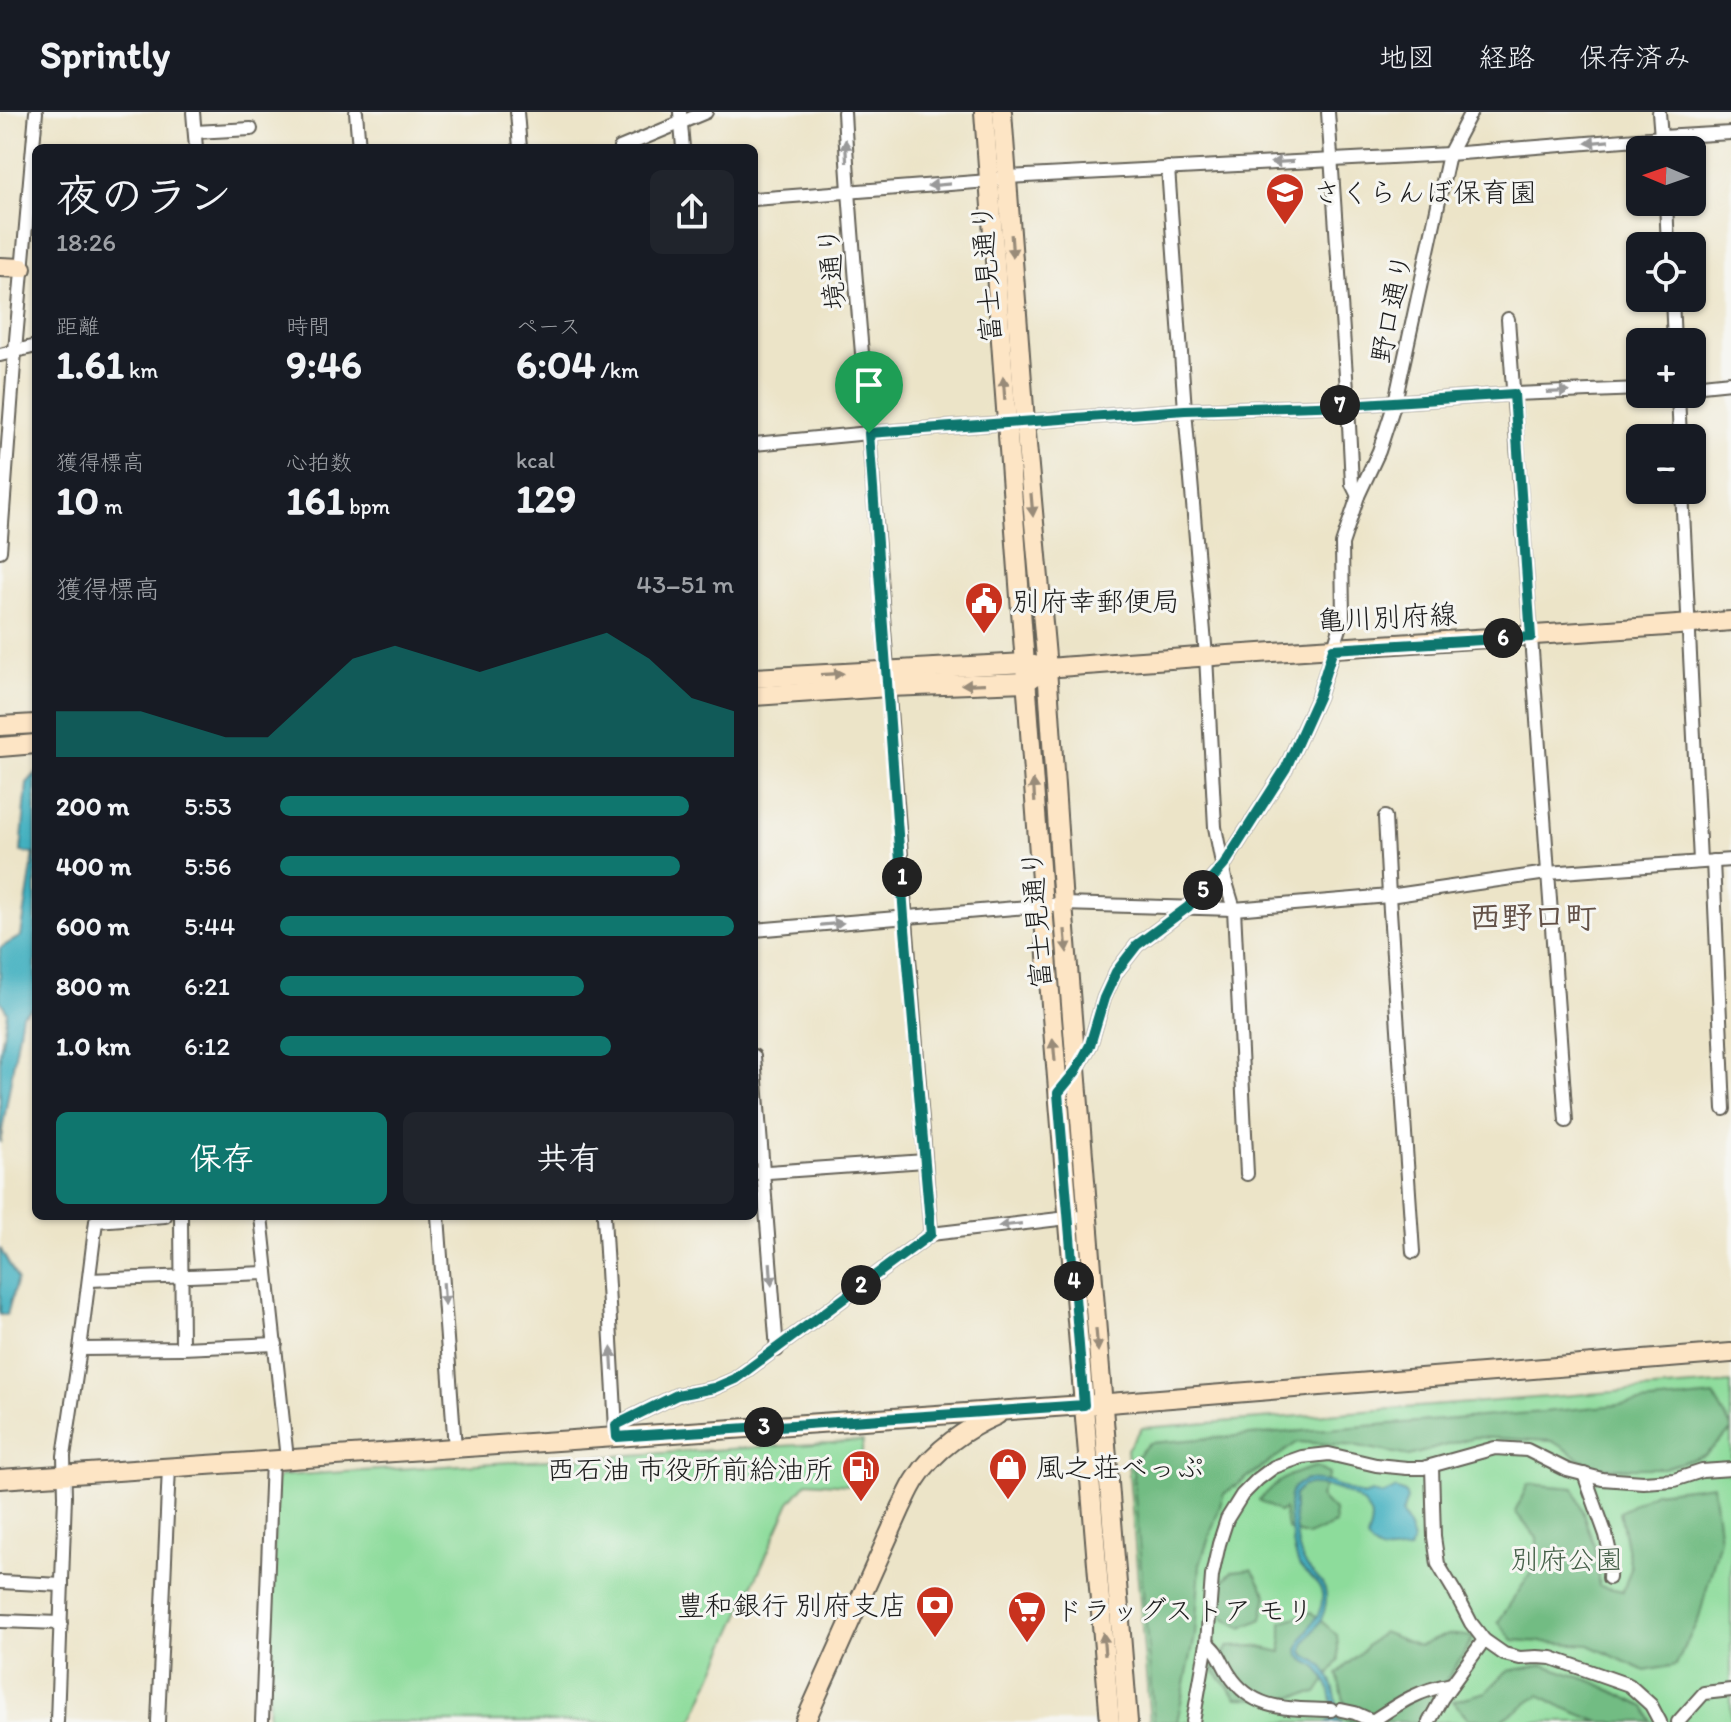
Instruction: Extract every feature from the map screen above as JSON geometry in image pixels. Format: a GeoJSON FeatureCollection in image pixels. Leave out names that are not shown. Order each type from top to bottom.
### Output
{"type":"FeatureCollection","features":[{"type":"Feature","properties":{"kind":"street"},"geometry":{"type":"LineString","coordinates":[[33,144],[36,112]]}},
{"type":"Feature","properties":{"kind":"street"},"geometry":{"type":"LineString","coordinates":[[193,112],[196,144]]}},
{"type":"Feature","properties":{"kind":"street"},"geometry":{"type":"LineString","coordinates":[[356,112],[359,144]]}},
{"type":"Feature","properties":{"kind":"street"},"geometry":{"type":"LineString","coordinates":[[517,112],[520,144]]}},
{"type":"Feature","properties":{"kind":"street"},"geometry":{"type":"LineString","coordinates":[[628,144],[680,117],[706,112]]}},
{"type":"Feature","properties":{"kind":"street","name":"境通り"},"geometry":{"type":"LineString","coordinates":[[844,112],[904,917],[931,1234]]}},
{"type":"Feature","properties":{"kind":"street","name":"富士見通り"},"geometry":{"type":"LineString","coordinates":[[984,112],[998,179],[1016,422],[1021,605],[1058,1093],[1078,1217]]}},
{"type":"Feature","properties":{"kind":"street","name":"富士見通り"},"geometry":{"type":"LineString","coordinates":[[998,179],[1002,112]]}},
{"type":"Feature","properties":{"kind":"street"},"geometry":{"type":"LineString","coordinates":[[1328,112],[1352,484],[1358,496]]}},
{"type":"Feature","properties":{"kind":"street","name":"野口通り"},"geometry":{"type":"LineString","coordinates":[[1058,1093],[1076,1071],[1090,1045],[1104,998],[1116,972],[1137,945],[1188,907],[1224,865],[1286,768],[1318,697],[1343,619],[1342,544],[1395,402],[1449,154],[1471,112]]}},
{"type":"Feature","properties":{"kind":"street"},"geometry":{"type":"LineString","coordinates":[[1659,112],[1661,136]]}},
{"type":"Feature","properties":{"kind":"street"},"geometry":{"type":"LineString","coordinates":[[680,117],[683,144]]}},
{"type":"Feature","properties":{"kind":"street"},"geometry":{"type":"LineString","coordinates":[[195,132],[251,129]]}},
{"type":"Feature","properties":{"kind":"street"},"geometry":{"type":"LineString","coordinates":[[1706,137],[1731,133]]}},
{"type":"Feature","properties":{"kind":"street"},"geometry":{"type":"LineString","coordinates":[[758,199],[1168,168],[1626,145]]}},
{"type":"Feature","properties":{"kind":"street"},"geometry":{"type":"LineString","coordinates":[[0,551],[32,157]]}},
{"type":"Feature","properties":{"kind":"street"},"geometry":{"type":"LineString","coordinates":[[1168,168],[1206,656],[1215,827],[1234,909],[1247,1174]]}},
{"type":"Feature","properties":{"kind":"street"},"geometry":{"type":"LineString","coordinates":[[0,267],[22,268]]}},
{"type":"Feature","properties":{"kind":"street"},"geometry":{"type":"LineString","coordinates":[[1508,319],[1566,1121]]}},
{"type":"Feature","properties":{"kind":"street"},"geometry":{"type":"LineString","coordinates":[[0,355],[32,347]]}},
{"type":"Feature","properties":{"kind":"street"},"geometry":{"type":"LineString","coordinates":[[1706,385],[1731,382]]}},
{"type":"Feature","properties":{"kind":"street"},"geometry":{"type":"LineString","coordinates":[[758,444],[1185,410],[1348,405],[1626,390]]}},
{"type":"Feature","properties":{"kind":"street","name":"富士見通り"},"geometry":{"type":"LineString","coordinates":[[1016,422],[1047,668],[1076,1071],[1078,1217]]}},
{"type":"Feature","properties":{"kind":"street"},"geometry":{"type":"LineString","coordinates":[[1683,504],[1724,1109]]}},
{"type":"Feature","properties":{"kind":"street","name":"亀川別府線"},"geometry":{"type":"LineString","coordinates":[[758,678],[887,679],[1026,673],[1047,668],[1206,656],[1531,637],[1731,621]]}},
{"type":"Feature","properties":{"kind":"street","name":"亀川別府線"},"geometry":{"type":"LineString","coordinates":[[758,695],[887,679]]}},
{"type":"Feature","properties":{"kind":"street"},"geometry":{"type":"LineString","coordinates":[[3,726],[32,724]]}},
{"type":"Feature","properties":{"kind":"street"},"geometry":{"type":"LineString","coordinates":[[2,746],[32,744]]}},
{"type":"Feature","properties":{"kind":"street"},"geometry":{"type":"LineString","coordinates":[[1385,817],[1413,1252]]}},
{"type":"Feature","properties":{"kind":"street"},"geometry":{"type":"LineString","coordinates":[[758,930],[1063,904],[1234,909],[1389,896],[1547,873],[1731,860]]}},
{"type":"Feature","properties":{"kind":"street"},"geometry":{"type":"LineString","coordinates":[[758,1150],[777,1350]]}},
{"type":"Feature","properties":{"kind":"street"},"geometry":{"type":"LineString","coordinates":[[759,1173],[925,1161]]}},
{"type":"Feature","properties":{"kind":"street"},"geometry":{"type":"LineString","coordinates":[[616,1431],[677,1395],[714,1388],[735,1379],[931,1234],[1078,1217],[1093,1404],[1110,1722]]}},
{"type":"Feature","properties":{"kind":"street"},"geometry":{"type":"LineString","coordinates":[[57,1722],[64,1456],[96,1221],[110,1220]]}},
{"type":"Feature","properties":{"kind":"street"},"geometry":{"type":"LineString","coordinates":[[181,1220],[182,1348]]}},
{"type":"Feature","properties":{"kind":"street"},"geometry":{"type":"LineString","coordinates":[[261,1220],[276,1344],[279,1460],[262,1722]]}},
{"type":"Feature","properties":{"kind":"street"},"geometry":{"type":"LineString","coordinates":[[438,1220],[455,1448]]}},
{"type":"Feature","properties":{"kind":"street"},"geometry":{"type":"LineString","coordinates":[[604,1220],[616,1431]]}},
{"type":"Feature","properties":{"kind":"street"},"geometry":{"type":"LineString","coordinates":[[89,1280],[267,1273]]}},
{"type":"Feature","properties":{"kind":"street"},"geometry":{"type":"LineString","coordinates":[[80,1349],[276,1344]]}},
{"type":"Feature","properties":{"kind":"street"},"geometry":{"type":"LineString","coordinates":[[0,1479],[455,1448],[616,1431],[1011,1410],[1731,1353]]}},
{"type":"Feature","properties":{"kind":"street"},"geometry":{"type":"LineString","coordinates":[[1093,1404],[1128,1722]]}},
{"type":"Feature","properties":{"kind":"street"},"geometry":{"type":"LineString","coordinates":[[805,1722],[916,1478],[958,1437],[984,1421],[1011,1410]]}},
{"type":"Feature","properties":{"kind":"street"},"geometry":{"type":"LineString","coordinates":[[1193,1722],[1207,1643],[1212,1576],[1223,1529],[1234,1506],[1258,1479],[1274,1467],[1314,1455],[1339,1455],[1363,1463],[1407,1468],[1432,1467],[1495,1448],[1515,1448],[1527,1450],[1567,1470],[1602,1479],[1643,1482],[1674,1480],[1702,1471],[1731,1469]]}},
{"type":"Feature","properties":{"kind":"street"},"geometry":{"type":"LineString","coordinates":[[158,1722],[169,1467]]}},
{"type":"Feature","properties":{"kind":"street"},"geometry":{"type":"LineString","coordinates":[[1432,1467],[1438,1564],[1484,1640],[1504,1654],[1520,1658],[1552,1658],[1629,1685],[1651,1705],[1660,1722]]}},
{"type":"Feature","properties":{"kind":"street"},"geometry":{"type":"LineString","coordinates":[[1584,1474],[1606,1535],[1610,1553],[1609,1578]]}},
{"type":"Feature","properties":{"kind":"street"},"geometry":{"type":"LineString","coordinates":[[0,1582],[62,1585]]}},
{"type":"Feature","properties":{"kind":"street"},"geometry":{"type":"LineString","coordinates":[[0,1621],[61,1623]]}},
{"type":"Feature","properties":{"kind":"street"},"geometry":{"type":"LineString","coordinates":[[1429,1722],[1484,1640]]}},
{"type":"Feature","properties":{"kind":"street"},"geometry":{"type":"LineString","coordinates":[[1207,1643],[1217,1652],[1236,1683],[1267,1705],[1336,1710],[1375,1721],[1408,1698],[1452,1684]]}},
{"type":"Feature","properties":{"kind":"street"},"geometry":{"type":"LineString","coordinates":[[1678,1722],[1704,1693],[1731,1690]]}},
{"type":"Feature","properties":{"kind":"green space","name":"別府公園"},"geometry":{"type":"Polygon","coordinates":[[[1731,1383],[1731,1722],[1150,1722],[1127,1449],[1142,1428],[1731,1383]]]}},
{"type":"Feature","properties":{"kind":"green space"},"geometry":{"type":"Polygon","coordinates":[[[1714,1396],[1731,1431],[1705,1455],[1664,1468],[1596,1468],[1552,1441],[1474,1437],[1409,1456],[1358,1446],[1298,1442],[1224,1494],[1200,1564],[1195,1636],[1177,1722],[1154,1722],[1132,1461],[1149,1443],[1714,1396]]]}},
{"type":"Feature","properties":{"kind":"green space"},"geometry":{"type":"Polygon","coordinates":[[[863,1441],[859,1480],[850,1485],[807,1482],[790,1502],[692,1722],[268,1722],[276,1481],[280,1476],[863,1441]]]}},
{"type":"Feature","properties":{"kind":"green space"},"geometry":{"type":"Polygon","coordinates":[[[1316,1467],[1329,1474],[1320,1497],[1334,1511],[1335,1524],[1308,1536],[1287,1529],[1284,1509],[1279,1512],[1259,1500],[1285,1478],[1316,1467]]]}},
{"type":"Feature","properties":{"kind":"green space"},"geometry":{"type":"Polygon","coordinates":[[[1528,1484],[1574,1488],[1594,1545],[1599,1586],[1623,1591],[1631,1568],[1620,1512],[1655,1492],[1713,1485],[1720,1539],[1699,1618],[1676,1665],[1645,1671],[1589,1645],[1513,1640],[1498,1622],[1537,1564],[1537,1538],[1515,1512],[1528,1484]]]}},
{"type":"Feature","properties":{"kind":"green space"},"geometry":{"type":"Polygon","coordinates":[[[1252,1569],[1267,1595],[1262,1619],[1242,1628],[1223,1617],[1216,1589],[1232,1571],[1252,1569]]]}},
{"type":"Feature","properties":{"kind":"green space"},"geometry":{"type":"Polygon","coordinates":[[[1311,1612],[1337,1635],[1339,1660],[1317,1693],[1274,1699],[1237,1698],[1213,1669],[1228,1647],[1255,1646],[1282,1652],[1282,1622],[1311,1612]]]}},
{"type":"Feature","properties":{"kind":"green space"},"geometry":{"type":"Polygon","coordinates":[[[1382,1632],[1419,1646],[1448,1634],[1474,1637],[1420,1722],[1349,1720],[1337,1674],[1382,1632]]]}},
{"type":"Feature","properties":{"kind":"green space"},"geometry":{"type":"Polygon","coordinates":[[[1544,1665],[1594,1682],[1645,1707],[1652,1722],[1599,1722],[1540,1695],[1502,1720],[1469,1719],[1453,1701],[1486,1692],[1507,1671],[1544,1665]]]}},
{"type":"Feature","properties":{"kind":"water"},"geometry":{"type":"Polygon","coordinates":[[[32,777],[32,854],[21,852],[27,783],[32,777]]]}},
{"type":"Feature","properties":{"kind":"water"},"geometry":{"type":"Polygon","coordinates":[[[32,867],[32,1008],[22,1014],[0,1143],[0,1053],[7,1012],[0,1000],[0,948],[21,936],[32,867]]]}},
{"type":"Feature","properties":{"kind":"water"},"geometry":{"type":"Polygon","coordinates":[[[0,1248],[17,1279],[7,1315],[0,1315],[0,1248]]]}},
{"type":"Feature","properties":{"kind":"water"},"geometry":{"type":"Polygon","coordinates":[[[1307,1480],[1329,1482],[1363,1496],[1372,1493],[1383,1495],[1395,1489],[1405,1493],[1407,1499],[1402,1514],[1413,1542],[1409,1550],[1381,1552],[1367,1539],[1370,1514],[1350,1495],[1330,1487],[1310,1485],[1302,1486],[1294,1495],[1299,1550],[1326,1595],[1322,1618],[1306,1641],[1303,1652],[1329,1675],[1336,1697],[1338,1719],[1342,1722],[1327,1722],[1333,1718],[1328,1685],[1321,1673],[1298,1651],[1322,1602],[1318,1585],[1299,1565],[1291,1527],[1289,1505],[1292,1490],[1307,1480]]]}},
{"type":"Feature","properties":{"kind":"place","name":"さくらんぼ保育園"},"geometry":{"type":"Point","coordinates":[1285,226]}},
{"type":"Feature","properties":{"kind":"place","name":"別府幸郵便局"},"geometry":{"type":"Point","coordinates":[984,635]}},
{"type":"Feature","properties":{"kind":"place","name":"風之荘べっぷ"},"geometry":{"type":"Point","coordinates":[1008,1501]}},
{"type":"Feature","properties":{"kind":"place","name":"西石油 市役所前給油所"},"geometry":{"type":"Point","coordinates":[861,1503]}},
{"type":"Feature","properties":{"kind":"place","name":"豊和銀行 別府支店"},"geometry":{"type":"Point","coordinates":[935,1639]}},
{"type":"Feature","properties":{"kind":"place","name":"ドラッグストア モリ"},"geometry":{"type":"Point","coordinates":[1027,1644]}},
{"type":"Feature","properties":{"kind":"district","name":"西野口町"},"geometry":{"type":"Point","coordinates":[1533,917]}},
{"type":"Feature","properties":{"kind":"route"},"geometry":{"type":"LineString","coordinates":[[1514,394],[1531,637],[1333,649],[1318,697],[1286,768],[1224,865],[1188,907],[1137,945],[1116,972],[1104,998],[1090,1045],[1076,1071],[1058,1093],[1084,1405],[617,1437],[616,1425],[677,1395],[714,1388],[735,1379],[931,1234],[904,917],[869,433],[1185,410],[1348,405],[1514,394]]}}]}
